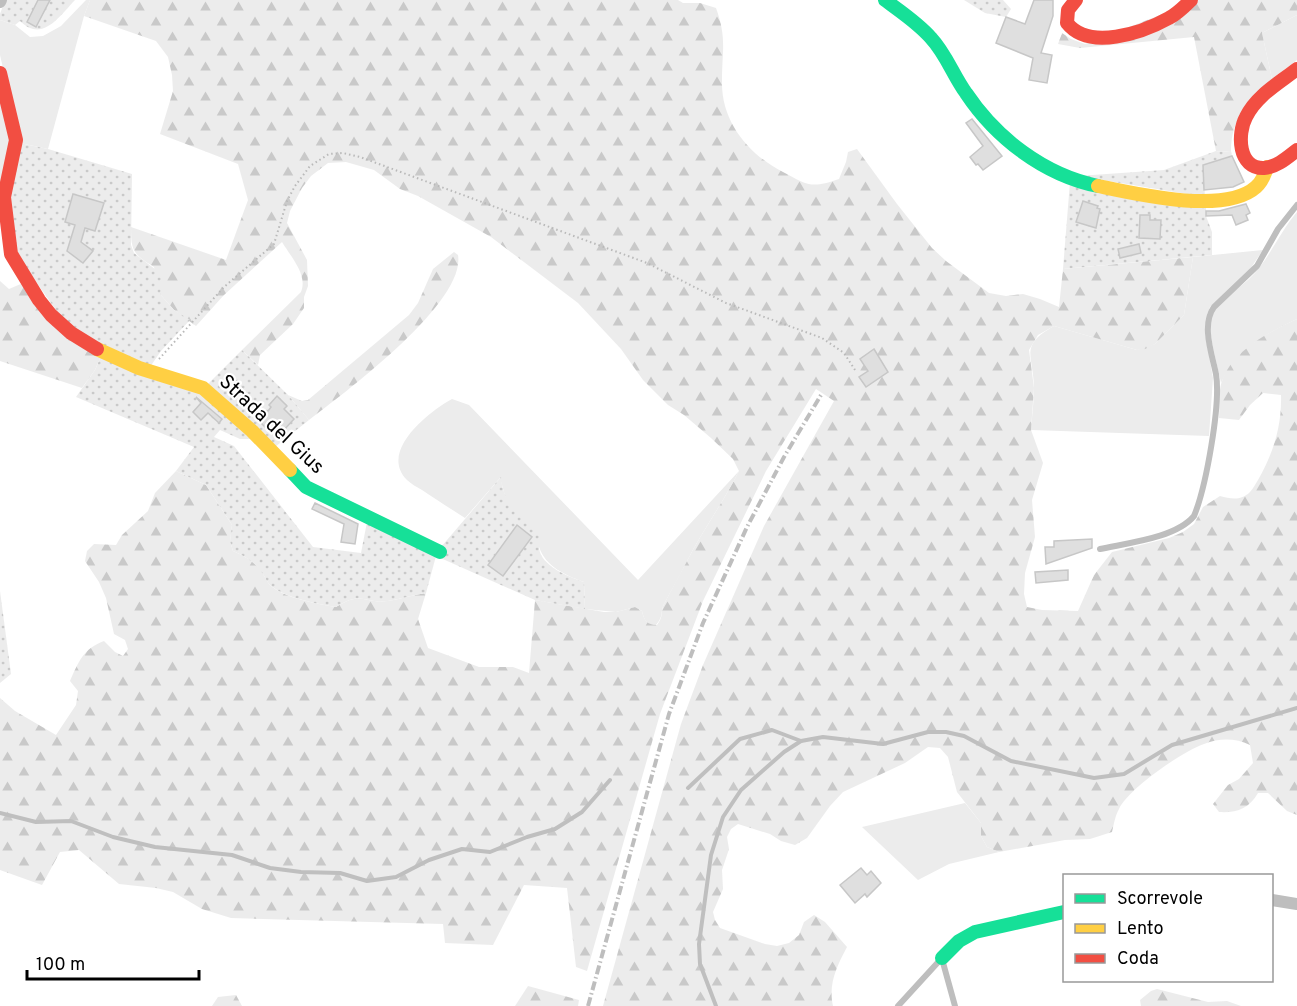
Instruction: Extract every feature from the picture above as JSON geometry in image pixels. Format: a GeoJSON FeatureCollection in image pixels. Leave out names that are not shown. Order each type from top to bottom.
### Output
{"type":"FeatureCollection","features":[{"type":"Feature","properties":{"kind":"street"},"geometry":{"type":"LineString","coordinates":[[885,0],[930,36],[969,99],[1002,136],[1034,159],[1075,180],[1169,199],[1223,200],[1252,190],[1261,182],[1267,167]]}},
{"type":"Feature","properties":{"kind":"street"},"geometry":{"type":"LineString","coordinates":[[1076,0],[1067,13],[1067,23],[1075,34],[1087,38],[1116,36],[1149,27],[1172,17],[1191,0]]}},
{"type":"Feature","properties":{"kind":"street"},"geometry":{"type":"LineString","coordinates":[[1297,69],[1250,110],[1241,127],[1240,144],[1245,159],[1254,166],[1267,167],[1297,150]]}},
{"type":"Feature","properties":{"kind":"street","name":"Strada del Gius"},"geometry":{"type":"LineString","coordinates":[[0,73],[16,140],[4,196],[5,255],[43,306],[64,328],[100,351],[199,387],[209,393],[252,431],[310,489],[440,552]]}},
{"type":"Feature","properties":{"kind":"street"},"geometry":{"type":"LineString","coordinates":[[1273,900],[1297,904]]}},
{"type":"Feature","properties":{"kind":"street"},"geometry":{"type":"LineString","coordinates":[[942,958],[959,941],[975,932],[1063,912]]}},
{"type":"Feature","properties":{"kind":"lane"},"geometry":{"type":"LineString","coordinates":[[1100,549],[1164,534],[1185,524],[1194,516],[1212,436],[1217,396],[1208,328],[1209,315],[1216,304],[1257,266],[1278,230],[1297,205]]}},
{"type":"Feature","properties":{"kind":"lane"},"geometry":{"type":"LineString","coordinates":[[898,1006],[942,958]]}},
{"type":"Feature","properties":{"kind":"lane"},"geometry":{"type":"LineString","coordinates":[[942,958],[955,1006]]}},
{"type":"Feature","properties":{"kind":"path"},"geometry":{"type":"LineString","coordinates":[[150,371],[162,354],[224,287],[274,244],[283,212],[295,186],[316,161],[336,152],[360,157],[647,263],[726,303],[835,345],[844,352],[855,370]]}},
{"type":"Feature","properties":{"kind":"green space"},"geometry":{"type":"Polygon","coordinates":[[[5,0],[75,0],[50,25],[43,29],[36,29],[20,21],[15,25],[0,20],[5,0]]]}},
{"type":"Feature","properties":{"kind":"green space"},"geometry":{"type":"Polygon","coordinates":[[[86,0],[90,0],[48,149],[20,143],[0,55],[0,20],[15,25],[30,37],[43,36],[61,26],[86,0]]]}},
{"type":"Feature","properties":{"kind":"green space"},"geometry":{"type":"Polygon","coordinates":[[[90,0],[678,0],[683,3],[700,3],[716,8],[723,36],[722,81],[726,110],[739,135],[748,146],[770,165],[804,183],[815,185],[839,179],[848,152],[857,149],[932,248],[989,293],[1006,296],[1023,294],[1059,307],[1063,269],[1193,257],[1184,315],[1155,344],[1137,350],[1054,326],[1038,335],[1029,350],[1034,388],[1031,430],[1043,463],[1032,500],[1035,537],[1025,573],[1024,594],[1027,607],[1042,610],[1078,611],[1094,575],[1112,552],[1169,538],[1183,532],[1194,524],[1203,507],[1220,496],[1239,498],[1250,492],[1263,470],[1276,439],[1281,395],[1263,393],[1239,420],[1219,418],[1222,381],[1234,360],[1243,351],[1264,336],[1297,319],[1297,815],[1287,811],[1268,793],[1258,793],[1242,809],[1219,812],[1213,804],[1228,785],[1239,779],[1253,763],[1250,745],[1239,741],[1222,740],[1195,748],[1170,762],[1144,781],[1124,801],[1112,832],[1090,839],[1065,840],[999,852],[987,847],[981,836],[981,823],[957,792],[948,757],[940,748],[928,747],[905,763],[843,792],[807,838],[795,845],[738,824],[731,829],[727,837],[729,849],[722,870],[723,889],[713,912],[720,928],[777,946],[789,943],[799,935],[804,922],[814,915],[825,922],[847,947],[833,983],[833,1006],[603,1006],[681,724],[703,665],[764,526],[834,401],[816,389],[766,471],[703,601],[660,714],[587,971],[576,967],[567,888],[524,885],[493,945],[445,943],[443,924],[231,918],[202,909],[173,892],[119,884],[79,850],[60,852],[42,885],[0,870],[0,698],[15,711],[56,735],[76,705],[78,691],[70,681],[86,652],[104,641],[115,652],[123,656],[128,649],[125,640],[114,634],[106,598],[99,582],[85,561],[87,551],[94,544],[116,545],[122,535],[148,511],[155,493],[176,471],[206,485],[232,525],[230,541],[233,551],[254,563],[276,590],[302,600],[336,607],[358,598],[388,601],[426,593],[418,619],[428,648],[479,667],[513,667],[529,673],[535,600],[604,612],[616,612],[635,607],[642,611],[648,623],[657,625],[664,604],[677,579],[739,471],[733,459],[711,438],[684,415],[668,405],[643,380],[621,349],[578,303],[491,237],[418,196],[400,189],[374,170],[346,162],[328,163],[311,176],[290,211],[287,223],[307,260],[308,286],[304,297],[304,308],[293,324],[260,355],[258,365],[242,350],[301,292],[303,286],[298,266],[282,242],[224,295],[196,326],[174,310],[160,294],[154,267],[137,255],[133,247],[131,227],[226,260],[248,200],[238,164],[160,134],[173,91],[168,57],[156,41],[84,16],[90,0]]]}},
{"type":"Feature","properties":{"kind":"green space"},"geometry":{"type":"Polygon","coordinates":[[[964,0],[1003,0],[1011,9],[1006,17],[985,13],[964,0]]]}},
{"type":"Feature","properties":{"kind":"green space"},"geometry":{"type":"Polygon","coordinates":[[[1199,0],[1297,0],[1297,15],[1262,33],[1272,79],[1249,103],[1238,119],[1234,128],[1231,151],[1216,151],[1194,37],[1080,48],[1058,44],[1062,33],[1085,44],[1199,0]]]}},
{"type":"Feature","properties":{"kind":"green space"},"geometry":{"type":"Polygon","coordinates":[[[1297,15],[1297,60],[1272,79],[1262,33],[1297,15]]]}},
{"type":"Feature","properties":{"kind":"green space"},"geometry":{"type":"Polygon","coordinates":[[[0,93],[11,138],[0,195],[0,93]]]}},
{"type":"Feature","properties":{"kind":"green space"},"geometry":{"type":"Polygon","coordinates":[[[20,143],[132,174],[131,245],[134,253],[164,276],[160,294],[174,310],[190,320],[161,351],[150,367],[133,362],[65,323],[18,256],[8,208],[20,143]]]}},
{"type":"Feature","properties":{"kind":"green space"},"geometry":{"type":"Polygon","coordinates":[[[1216,151],[1231,151],[1232,156],[1203,165],[1205,197],[1078,176],[1164,170],[1216,151]]]}},
{"type":"Feature","properties":{"kind":"green space"},"geometry":{"type":"Polygon","coordinates":[[[1070,182],[1206,204],[1206,216],[1212,232],[1212,255],[1063,269],[1070,182]]]}},
{"type":"Feature","properties":{"kind":"green space"},"geometry":{"type":"Polygon","coordinates":[[[1297,212],[1297,319],[1263,337],[1243,352],[1227,371],[1221,383],[1210,326],[1213,313],[1221,302],[1256,272],[1297,212]]]}},
{"type":"Feature","properties":{"kind":"green space"},"geometry":{"type":"Polygon","coordinates":[[[1263,250],[1248,272],[1210,307],[1206,317],[1205,333],[1213,378],[1209,436],[1031,430],[1034,387],[1031,352],[1032,345],[1043,333],[1054,326],[1137,350],[1155,344],[1184,315],[1193,257],[1263,250]]]}},
{"type":"Feature","properties":{"kind":"green space"},"geometry":{"type":"Polygon","coordinates":[[[454,252],[458,255],[455,275],[443,297],[424,321],[374,369],[309,420],[288,395],[302,401],[308,400],[409,315],[418,303],[433,269],[454,252]]]}},
{"type":"Feature","properties":{"kind":"green space"},"geometry":{"type":"Polygon","coordinates":[[[0,281],[9,289],[23,283],[101,356],[95,370],[82,388],[0,361],[0,281]]]}},
{"type":"Feature","properties":{"kind":"green space"},"geometry":{"type":"Polygon","coordinates":[[[242,350],[288,395],[309,420],[275,447],[207,385],[242,350]]]}},
{"type":"Feature","properties":{"kind":"green space"},"geometry":{"type":"Polygon","coordinates":[[[101,356],[202,390],[253,439],[240,439],[220,430],[214,437],[234,446],[313,547],[361,553],[367,522],[441,547],[501,477],[505,495],[515,510],[543,534],[539,548],[545,560],[557,570],[584,582],[585,609],[535,600],[436,556],[426,593],[380,601],[358,598],[336,607],[302,600],[276,590],[254,564],[233,551],[230,541],[232,525],[206,485],[176,471],[194,447],[76,397],[95,370],[101,356]]]}},
{"type":"Feature","properties":{"kind":"green space"},"geometry":{"type":"Polygon","coordinates":[[[452,399],[469,405],[638,580],[739,471],[692,551],[664,604],[656,625],[648,623],[642,611],[635,607],[616,612],[585,609],[584,582],[563,573],[546,560],[506,499],[500,478],[465,518],[407,480],[400,469],[399,457],[403,445],[420,422],[452,399]]]}},
{"type":"Feature","properties":{"kind":"green space"},"geometry":{"type":"Polygon","coordinates":[[[0,591],[11,674],[0,683],[0,591]]]}},
{"type":"Feature","properties":{"kind":"green space"},"geometry":{"type":"Polygon","coordinates":[[[965,803],[981,823],[981,836],[987,847],[999,852],[949,864],[918,880],[862,827],[965,803]]]}},
{"type":"Feature","properties":{"kind":"green space"},"geometry":{"type":"Polygon","coordinates":[[[528,986],[579,1000],[578,1006],[515,1006],[528,986]]]}},
{"type":"Feature","properties":{"kind":"green space"},"geometry":{"type":"Polygon","coordinates":[[[1157,989],[1208,1002],[1227,1001],[1241,1006],[1141,1006],[1140,1000],[1157,989]]]}},
{"type":"Feature","properties":{"kind":"green space"},"geometry":{"type":"Polygon","coordinates":[[[236,995],[242,1006],[212,1006],[218,997],[236,995]]]}},
{"type":"Feature","properties":{"kind":"building"},"geometry":{"type":"Polygon","coordinates":[[[38,0],[50,0],[36,27],[27,22],[38,0]]]}},
{"type":"Feature","properties":{"kind":"building"},"geometry":{"type":"Polygon","coordinates":[[[1034,0],[1053,0],[1053,16],[1041,53],[1052,55],[1047,83],[1029,80],[1033,58],[996,43],[1006,17],[1025,24],[1034,0]]]}},
{"type":"Feature","properties":{"kind":"building"},"geometry":{"type":"Polygon","coordinates":[[[972,119],[1002,156],[983,170],[970,157],[983,146],[966,123],[972,119]]]}},
{"type":"Feature","properties":{"kind":"building"},"geometry":{"type":"Polygon","coordinates":[[[1232,156],[1244,182],[1233,187],[1204,190],[1203,165],[1232,156]]]}},
{"type":"Feature","properties":{"kind":"building"},"geometry":{"type":"Polygon","coordinates":[[[73,194],[104,203],[95,231],[85,228],[81,242],[93,251],[83,263],[67,251],[75,225],[65,222],[73,194]]]}},
{"type":"Feature","properties":{"kind":"building"},"geometry":{"type":"Polygon","coordinates":[[[1083,201],[1098,206],[1097,208],[1100,209],[1096,228],[1076,222],[1083,201]]]}},
{"type":"Feature","properties":{"kind":"building"},"geometry":{"type":"Polygon","coordinates":[[[1246,204],[1250,213],[1246,215],[1248,220],[1236,225],[1232,215],[1206,216],[1206,211],[1219,211],[1246,204]]]}},
{"type":"Feature","properties":{"kind":"building"},"geometry":{"type":"Polygon","coordinates":[[[1140,215],[1150,215],[1150,220],[1161,220],[1160,239],[1139,238],[1140,215]]]}},
{"type":"Feature","properties":{"kind":"building"},"geometry":{"type":"Polygon","coordinates":[[[1139,244],[1141,253],[1120,258],[1118,249],[1139,244]]]}},
{"type":"Feature","properties":{"kind":"building"},"geometry":{"type":"Polygon","coordinates":[[[874,349],[888,372],[866,387],[859,377],[868,371],[860,359],[874,349]]]}},
{"type":"Feature","properties":{"kind":"building"},"geometry":{"type":"Polygon","coordinates":[[[277,396],[287,406],[284,409],[294,419],[283,431],[276,424],[269,431],[260,422],[277,396]]]}},
{"type":"Feature","properties":{"kind":"building"},"geometry":{"type":"Polygon","coordinates":[[[196,397],[222,419],[219,423],[208,413],[201,420],[193,412],[201,403],[196,397]]]}},
{"type":"Feature","properties":{"kind":"building"},"geometry":{"type":"Polygon","coordinates":[[[315,503],[358,524],[355,544],[341,542],[344,524],[312,509],[315,503]]]}},
{"type":"Feature","properties":{"kind":"building"},"geometry":{"type":"Polygon","coordinates":[[[517,525],[532,537],[503,576],[488,565],[517,525]]]}},
{"type":"Feature","properties":{"kind":"building"},"geometry":{"type":"Polygon","coordinates":[[[1092,539],[1092,548],[1046,564],[1045,547],[1054,547],[1054,541],[1092,539]]]}},
{"type":"Feature","properties":{"kind":"building"},"geometry":{"type":"Polygon","coordinates":[[[1068,570],[1068,580],[1036,583],[1035,572],[1068,570]]]}},
{"type":"Feature","properties":{"kind":"building"},"geometry":{"type":"Polygon","coordinates":[[[861,868],[867,875],[871,871],[881,883],[867,897],[865,894],[855,903],[840,885],[861,868]]]}},
{"type":"Feature","properties":{"kind":"waterway"},"geometry":{"type":"LineString","coordinates":[[716,1006],[700,964],[699,944],[711,855],[723,817],[741,790],[784,752],[801,741],[823,737],[883,744],[928,732],[946,732],[964,736],[1011,761],[1094,778],[1124,774],[1172,745],[1297,708]]}},
{"type":"Feature","properties":{"kind":"waterway"},"geometry":{"type":"LineString","coordinates":[[688,788],[740,739],[772,730],[801,741]]}},
{"type":"Feature","properties":{"kind":"waterway"},"geometry":{"type":"LineString","coordinates":[[0,813],[36,822],[71,821],[113,837],[155,847],[232,855],[270,868],[340,873],[367,881],[396,877],[429,860],[462,849],[490,852],[555,829],[582,812],[610,780]]}},
{"type":"Feature","properties":{"kind":"railway"},"geometry":{"type":"LineString","coordinates":[[588,1006],[669,714],[703,623],[747,527],[784,457],[821,395]]}},
{"type":"Feature","properties":{"kind":"traffic: fast"},"geometry":{"type":"LineString","coordinates":[[885,0],[931,38],[978,109],[1007,139],[1040,164],[1078,181],[1098,186]]}},
{"type":"Feature","properties":{"kind":"traffic: fast"},"geometry":{"type":"LineString","coordinates":[[290,470],[306,487],[440,552]]}},
{"type":"Feature","properties":{"kind":"traffic: fast"},"geometry":{"type":"LineString","coordinates":[[942,958],[959,941],[975,932],[1063,912]]}},
{"type":"Feature","properties":{"kind":"traffic: slow"},"geometry":{"type":"LineString","coordinates":[[1098,186],[1180,200],[1224,200],[1242,195],[1256,187],[1262,180],[1267,167]]}},
{"type":"Feature","properties":{"kind":"traffic: slow"},"geometry":{"type":"LineString","coordinates":[[97,349],[139,368],[203,388],[252,431],[290,470]]}},
{"type":"Feature","properties":{"kind":"traffic: jam"},"geometry":{"type":"LineString","coordinates":[[1076,0],[1068,10],[1067,23],[1088,36],[1102,38],[1131,34],[1158,24],[1175,14],[1191,0]]}},
{"type":"Feature","properties":{"kind":"traffic: jam"},"geometry":{"type":"LineString","coordinates":[[1297,69],[1268,90],[1250,109],[1241,132],[1245,157],[1255,167],[1273,166],[1297,150]]}},
{"type":"Feature","properties":{"kind":"traffic: jam"},"geometry":{"type":"LineString","coordinates":[[0,73],[16,140],[4,197],[11,254],[39,300],[51,315],[71,333],[97,349]]}}]}
